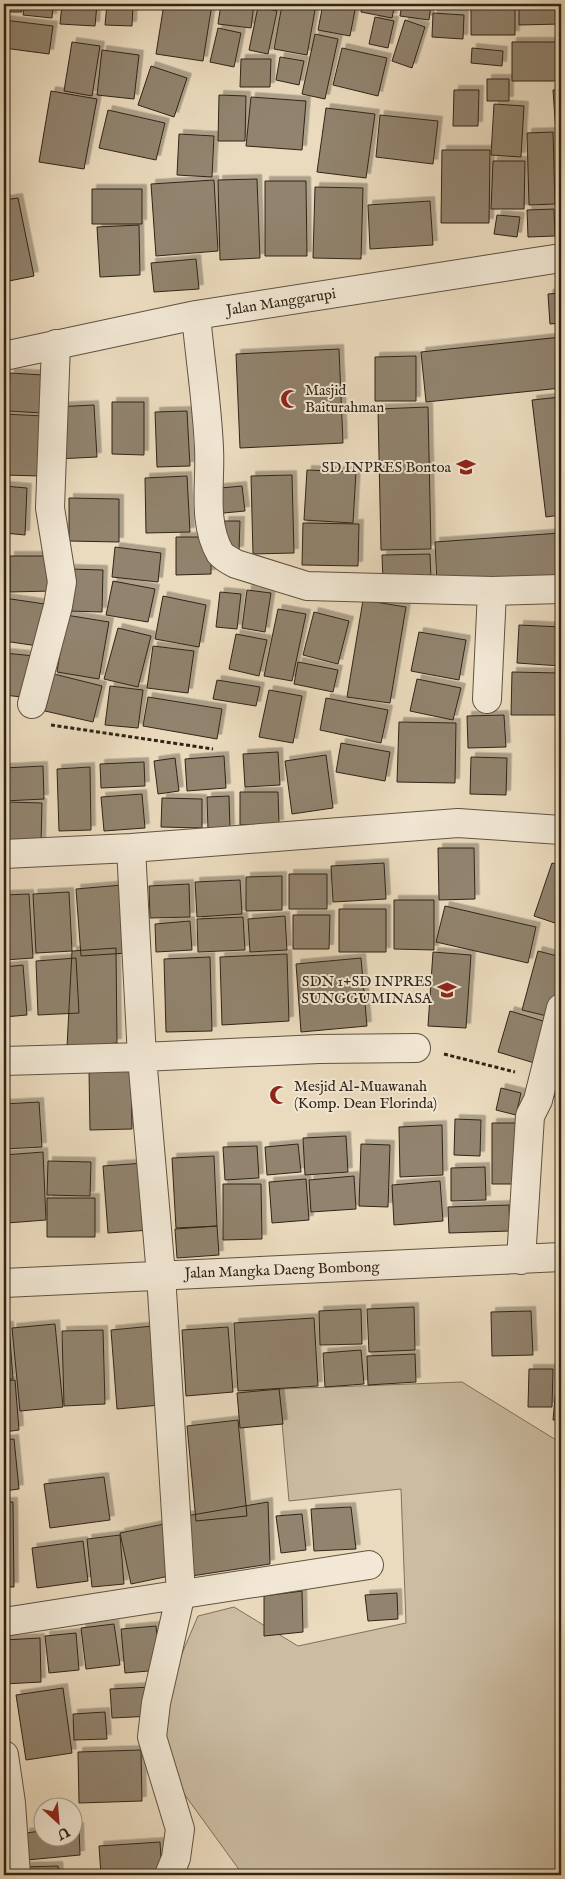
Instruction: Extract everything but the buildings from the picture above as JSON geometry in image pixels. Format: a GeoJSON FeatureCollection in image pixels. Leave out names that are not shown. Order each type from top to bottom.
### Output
{"type":"FeatureCollection","features":[{"type":"Feature","properties":{"kind":"street","name":"Jalan Manggarupi"},"geometry":{"type":"LineString","coordinates":[[4,356],[196,315],[561,258]]}},
{"type":"Feature","properties":{"kind":"street"},"geometry":{"type":"LineString","coordinates":[[196,315],[209,448],[208,508],[217,544],[226,559],[236,564],[307,586],[492,591],[561,589]]}},
{"type":"Feature","properties":{"kind":"street"},"geometry":{"type":"LineString","coordinates":[[32,704],[58,606],[62,582],[50,508],[56,344]]}},
{"type":"Feature","properties":{"kind":"street"},"geometry":{"type":"LineString","coordinates":[[487,700],[492,591]]}},
{"type":"Feature","properties":{"kind":"street"},"geometry":{"type":"LineString","coordinates":[[4,854],[131,848],[458,823],[561,830]]}},
{"type":"Feature","properties":{"kind":"street"},"geometry":{"type":"LineString","coordinates":[[131,848],[142,1057],[161,1275],[181,1594],[156,1703],[152,1737],[180,1829],[176,1858],[169,1875]]}},
{"type":"Feature","properties":{"kind":"street"},"geometry":{"type":"LineString","coordinates":[[521,1260],[530,1116],[550,1102],[561,1008]]}},
{"type":"Feature","properties":{"kind":"street"},"geometry":{"type":"LineString","coordinates":[[4,1060],[142,1057],[319,1049],[416,1048]]}},
{"type":"Feature","properties":{"kind":"street","name":"Jalan Mangka Daeng Bombong"},"geometry":{"type":"LineString","coordinates":[[4,1283],[561,1257]]}},
{"type":"Feature","properties":{"kind":"street"},"geometry":{"type":"LineString","coordinates":[[4,1622],[368,1565]]}},
{"type":"Feature","properties":{"kind":"street"},"geometry":{"type":"LineString","coordinates":[[4,1755],[11,1803],[16,1875]]}},
{"type":"Feature","properties":{"kind":"path"},"geometry":{"type":"LineString","coordinates":[[32,704],[33,714],[54,727],[212,749]]}},
{"type":"Feature","properties":{"kind":"path"},"geometry":{"type":"LineString","coordinates":[[416,1048],[513,1070],[550,1102]]}},
{"type":"Feature","properties":{"kind":"shaded area"},"geometry":{"type":"Polygon","coordinates":[[[462,1382],[561,1443],[561,1875],[243,1875],[145,1740],[198,1616],[234,1607],[298,1646],[406,1623],[401,1489],[289,1501],[279,1389],[462,1382]]]}},
{"type":"Feature","properties":{"kind":"place","name":"Masjid Baiturahman"},"geometry":{"type":"Point","coordinates":[290,399]}},
{"type":"Feature","properties":{"kind":"place","name":"SD INPRES Bontoa"},"geometry":{"type":"Point","coordinates":[466,467]}},
{"type":"Feature","properties":{"kind":"place","name":"SDN 1+SD INPRES SUNGGUMINASA"},"geometry":{"type":"Point","coordinates":[447,990]}},
{"type":"Feature","properties":{"kind":"place","name":"Mesjid Al-Muawanah (Komp. Dean Florinda)"},"geometry":{"type":"Point","coordinates":[279,1095]}}]}
